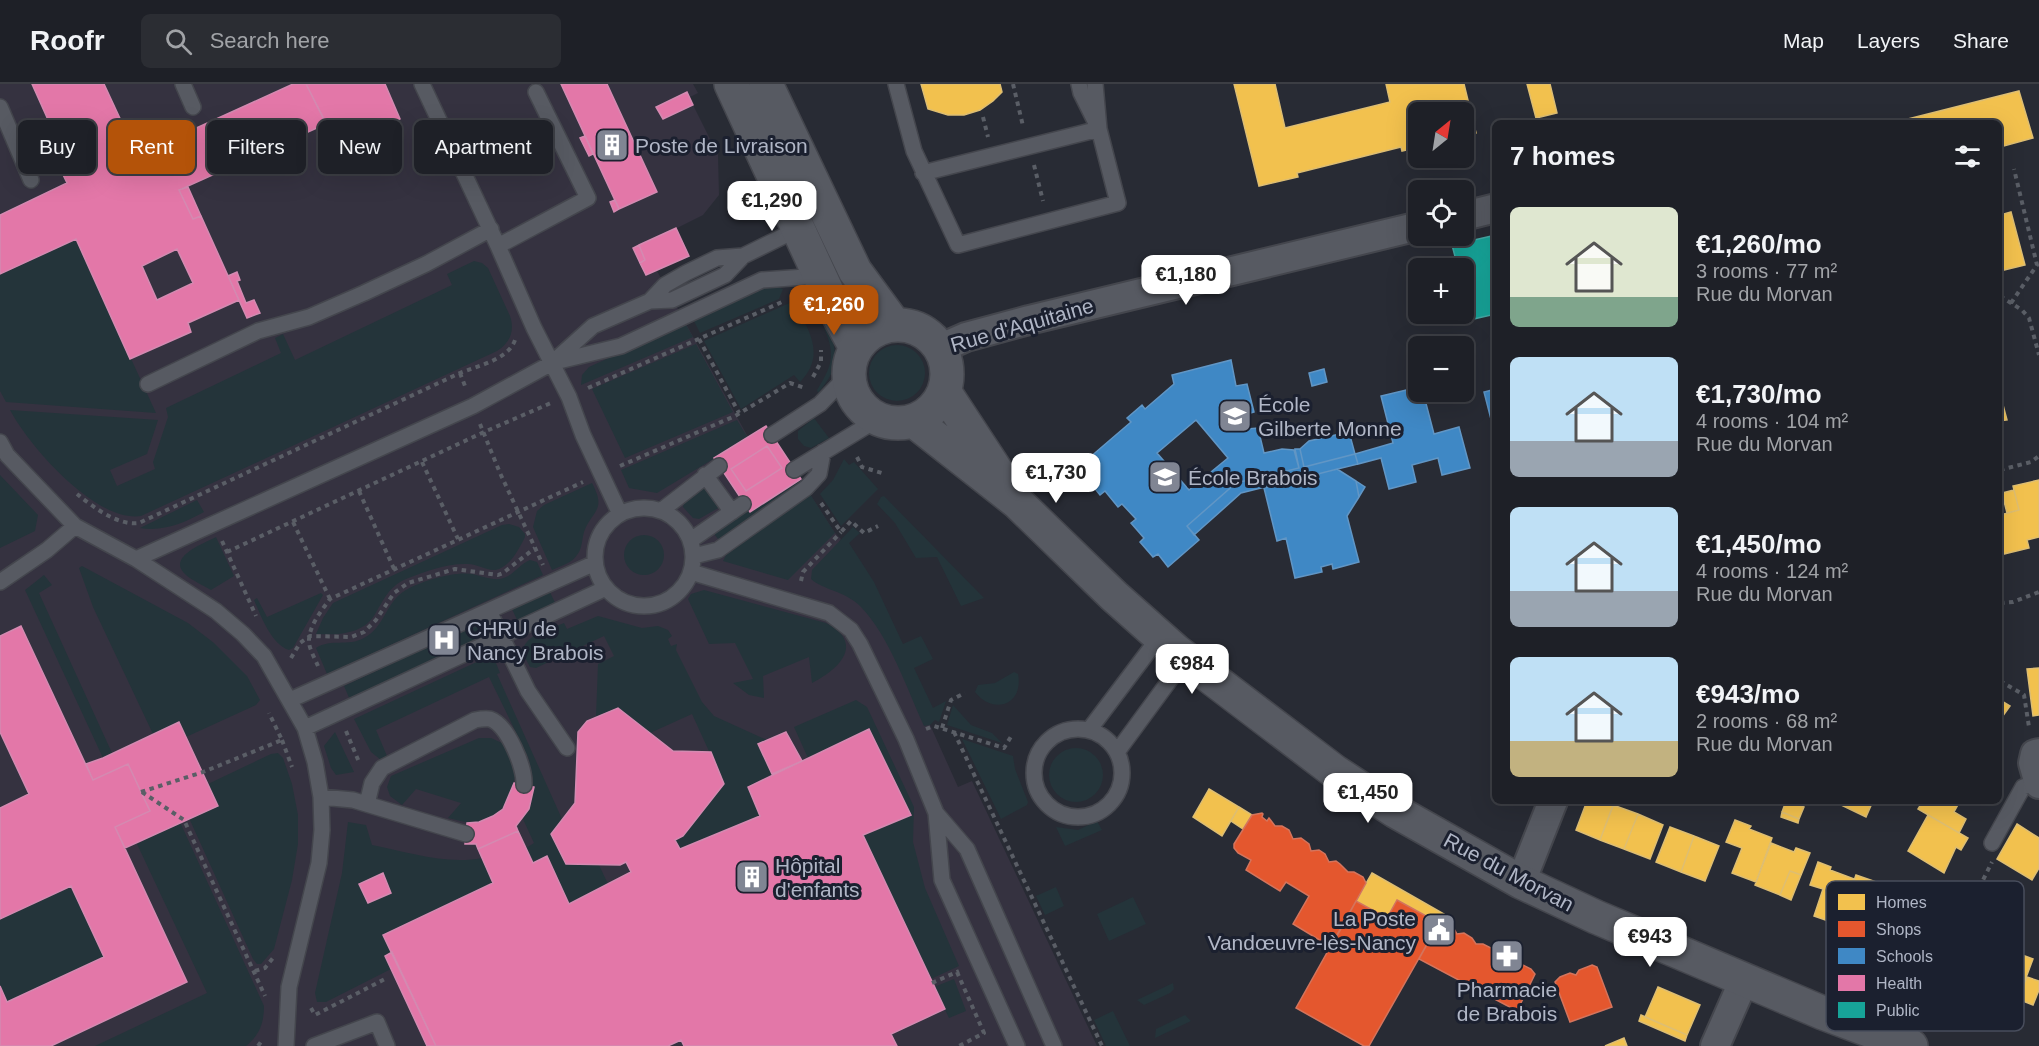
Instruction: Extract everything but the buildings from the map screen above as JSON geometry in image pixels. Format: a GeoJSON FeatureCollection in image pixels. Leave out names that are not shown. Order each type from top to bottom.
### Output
{"type":"FeatureCollection","features":[{"type":"Feature","properties":{"kind":"street"},"geometry":{"type":"LineString","coordinates":[[731,84],[820,276],[853,361],[853,392],[863,408],[878,419],[896,423],[914,421],[930,412],[941,399],[947,383],[947,365],[941,348],[928,334],[912,326],[894,324],[879,328],[866,336],[853,361]]}},
{"type":"Feature","properties":{"kind":"street"},"geometry":{"type":"LineString","coordinates":[[766,84],[855,271],[894,324]]}},
{"type":"Feature","properties":{"kind":"street"},"geometry":{"type":"LineString","coordinates":[[1474,214],[1492,209]]}},
{"type":"Feature","properties":{"kind":"street","name":"Rue d'Aquitaine"},"geometry":{"type":"LineString","coordinates":[[941,348],[966,337],[1029,320],[1408,229]]}},
{"type":"Feature","properties":{"kind":"street","name":"Rue du Morvan"},"geometry":{"type":"LineString","coordinates":[[944,391],[1017,502]]}},
{"type":"Feature","properties":{"kind":"street","name":"Rue du Morvan"},"geometry":{"type":"LineString","coordinates":[[914,421],[1017,502],[1114,596],[1186,658],[1334,771],[1401,814],[1521,882],[1596,917],[1826,1014]]}},
{"type":"Feature","properties":{"kind":"street"},"geometry":{"type":"LineString","coordinates":[[1521,882],[1552,804]]}},
{"type":"Feature","properties":{"kind":"street"},"geometry":{"type":"LineString","coordinates":[[1715,1046],[1744,980]]}},
{"type":"Feature","properties":{"kind":"street","name":"Rue du Morvan"},"geometry":{"type":"LineString","coordinates":[[1871,1031],[1911,1046]]}},
{"type":"Feature","properties":{"kind":"lane"},"geometry":{"type":"LineString","coordinates":[[183,84],[193,107]]}},
{"type":"Feature","properties":{"kind":"lane"},"geometry":{"type":"LineString","coordinates":[[422,84],[620,514]]}},
{"type":"Feature","properties":{"kind":"lane"},"geometry":{"type":"LineString","coordinates":[[896,84],[914,151],[958,245],[1118,203],[1099,129],[1095,84]]}},
{"type":"Feature","properties":{"kind":"lane"},"geometry":{"type":"LineString","coordinates":[[1079,84],[1081,93],[1099,129]]}},
{"type":"Feature","properties":{"kind":"lane"},"geometry":{"type":"LineString","coordinates":[[498,246],[588,198],[536,92]]}},
{"type":"Feature","properties":{"kind":"lane"},"geometry":{"type":"LineString","coordinates":[[0,107],[31,180]]}},
{"type":"Feature","properties":{"kind":"lane"},"geometry":{"type":"LineString","coordinates":[[923,173],[1099,129]]}},
{"type":"Feature","properties":{"kind":"lane"},"geometry":{"type":"LineString","coordinates":[[136,560],[473,406],[552,363],[593,326],[650,301],[665,285],[717,258],[743,256],[798,229]]}},
{"type":"Feature","properties":{"kind":"lane"},"geometry":{"type":"LineString","coordinates":[[147,384],[258,331],[309,317],[364,293],[491,230]]}},
{"type":"Feature","properties":{"kind":"lane"},"geometry":{"type":"LineString","coordinates":[[552,363],[621,346],[762,280],[820,276]]}},
{"type":"Feature","properties":{"kind":"lane"},"geometry":{"type":"LineString","coordinates":[[772,435],[820,404],[853,361]]}},
{"type":"Feature","properties":{"kind":"lane"},"geometry":{"type":"LineString","coordinates":[[794,470],[878,419]]}},
{"type":"Feature","properties":{"kind":"lane"},"geometry":{"type":"LineString","coordinates":[[0,442],[7,455],[75,526],[136,560],[216,611],[243,634],[264,656],[305,728],[315,762],[321,797],[322,830],[319,863],[289,987],[286,1046]]}},
{"type":"Feature","properties":{"kind":"lane"},"geometry":{"type":"LineString","coordinates":[[693,556],[718,550],[806,488],[819,474],[823,452]]}},
{"type":"Feature","properties":{"kind":"lane"},"geometry":{"type":"LineString","coordinates":[[662,510],[719,466]]}},
{"type":"Feature","properties":{"kind":"lane"},"geometry":{"type":"LineString","coordinates":[[691,540],[737,508],[705,475]]}},
{"type":"Feature","properties":{"kind":"lane"},"geometry":{"type":"LineString","coordinates":[[647,507],[662,510],[684,528],[691,540],[693,556],[691,572],[679,592],[669,600],[656,605],[629,604],[617,598],[606,588],[599,577],[595,563],[595,548],[600,534],[608,523],[620,514],[633,508],[647,507]]}},
{"type":"Feature","properties":{"kind":"lane"},"geometry":{"type":"LineString","coordinates":[[0,582],[47,550],[75,526]]}},
{"type":"Feature","properties":{"kind":"lane"},"geometry":{"type":"LineString","coordinates":[[290,700],[595,563]]}},
{"type":"Feature","properties":{"kind":"lane"},"geometry":{"type":"LineString","coordinates":[[691,572],[828,613],[851,630],[871,665],[906,738],[936,813],[942,880],[1017,1046]]}},
{"type":"Feature","properties":{"kind":"lane"},"geometry":{"type":"LineString","coordinates":[[305,728],[606,588]]}},
{"type":"Feature","properties":{"kind":"lane"},"geometry":{"type":"LineString","coordinates":[[489,611],[528,690],[567,748]]}},
{"type":"Feature","properties":{"kind":"lane"},"geometry":{"type":"LineString","coordinates":[[1089,730],[1160,636]]}},
{"type":"Feature","properties":{"kind":"lane"},"geometry":{"type":"LineString","coordinates":[[1117,752],[1186,658]]}},
{"type":"Feature","properties":{"kind":"lane"},"geometry":{"type":"LineString","coordinates":[[367,804],[372,783],[382,768],[483,718],[489,719],[502,729],[523,767],[524,785]]}},
{"type":"Feature","properties":{"kind":"lane"},"geometry":{"type":"LineString","coordinates":[[1089,730],[1105,738],[1117,752],[1122,775],[1116,797],[1108,806],[1083,818],[1070,817],[1057,813],[1046,805],[1038,793],[1033,766],[1044,743],[1053,736],[1063,731],[1089,730]]}},
{"type":"Feature","properties":{"kind":"lane"},"geometry":{"type":"LineString","coordinates":[[1992,843],[2023,788],[2038,768]]}},
{"type":"Feature","properties":{"kind":"lane"},"geometry":{"type":"LineString","coordinates":[[321,797],[353,800],[465,834]]}},
{"type":"Feature","properties":{"kind":"lane"},"geometry":{"type":"LineString","coordinates":[[936,813],[967,849],[1054,1046]]}},
{"type":"Feature","properties":{"kind":"lane"},"geometry":{"type":"LineString","coordinates":[[314,1046],[377,1022],[387,1046]]}},
{"type":"Feature","properties":{"kind":"path"},"geometry":{"type":"LineString","coordinates":[[2011,303],[2037,265],[2014,169]]}},
{"type":"Feature","properties":{"kind":"path"},"geometry":{"type":"LineString","coordinates":[[2002,297],[2022,310],[2029,318],[2039,355]]}},
{"type":"Feature","properties":{"kind":"path"},"geometry":{"type":"LineString","coordinates":[[227,552],[484,432],[786,300]]}},
{"type":"Feature","properties":{"kind":"path"},"geometry":{"type":"LineString","coordinates":[[44,495],[58,478],[87,502],[110,516],[124,522],[139,523],[460,373],[502,356],[513,347],[517,335],[534,328]]}},
{"type":"Feature","properties":{"kind":"path"},"geometry":{"type":"LineString","coordinates":[[699,339],[739,413]]}},
{"type":"Feature","properties":{"kind":"path"},"geometry":{"type":"LineString","coordinates":[[460,373],[500,473],[551,583]]}},
{"type":"Feature","properties":{"kind":"path"},"geometry":{"type":"LineString","coordinates":[[2002,469],[2031,462],[2039,456]]}},
{"type":"Feature","properties":{"kind":"path"},"geometry":{"type":"LineString","coordinates":[[857,460],[862,467],[882,473]]}},
{"type":"Feature","properties":{"kind":"path"},"geometry":{"type":"LineString","coordinates":[[422,462],[458,539]]}},
{"type":"Feature","properties":{"kind":"path"},"geometry":{"type":"LineString","coordinates":[[359,491],[394,569]]}},
{"type":"Feature","properties":{"kind":"path"},"geometry":{"type":"LineString","coordinates":[[816,494],[841,532],[851,521],[864,533],[878,526]]}},
{"type":"Feature","properties":{"kind":"path"},"geometry":{"type":"LineString","coordinates":[[294,522],[330,599]]}},
{"type":"Feature","properties":{"kind":"path"},"geometry":{"type":"LineString","coordinates":[[275,674],[286,665],[300,643],[310,636],[351,637],[364,632],[376,620],[394,593],[408,583],[454,569],[498,575],[535,548]]}},
{"type":"Feature","properties":{"kind":"path"},"geometry":{"type":"LineString","coordinates":[[2002,603],[2013,602],[2039,592]]}},
{"type":"Feature","properties":{"kind":"path"},"geometry":{"type":"LineString","coordinates":[[2002,682],[2024,695],[2038,768]]}},
{"type":"Feature","properties":{"kind":"path"},"geometry":{"type":"LineString","coordinates":[[942,728],[951,700],[965,693]]}},
{"type":"Feature","properties":{"kind":"path"},"geometry":{"type":"LineString","coordinates":[[267,708],[293,770]]}},
{"type":"Feature","properties":{"kind":"path"},"geometry":{"type":"LineString","coordinates":[[923,730],[934,726],[1004,748],[1012,735]]}},
{"type":"Feature","properties":{"kind":"path"},"geometry":{"type":"LineString","coordinates":[[954,732],[1102,1046]]}},
{"type":"Feature","properties":{"kind":"path"},"geometry":{"type":"LineString","coordinates":[[268,1005],[255,971],[184,820],[141,792],[202,772],[282,740]]}},
{"type":"Feature","properties":{"kind":"path"},"geometry":{"type":"LineString","coordinates":[[1983,881],[1993,861],[1992,843]]}},
{"type":"Feature","properties":{"kind":"path"},"geometry":{"type":"LineString","coordinates":[[255,971],[265,968],[274,956]]}},
{"type":"Feature","properties":{"kind":"path"},"geometry":{"type":"LineString","coordinates":[[932,983],[980,962]]}},
{"type":"Feature","properties":{"kind":"path"},"geometry":{"type":"LineString","coordinates":[[957,972],[984,1033],[959,1046]]}},
{"type":"Feature","properties":{"kind":"path"},"geometry":{"type":"LineString","coordinates":[[307,1018],[315,1015],[316,1026]]}},
{"type":"Feature","properties":{"kind":"path"},"geometry":{"type":"LineString","coordinates":[[1911,1046],[1917,1031]]}},
{"type":"Feature","properties":{"kind":"shaded area","name":"CHRU de Nancy Brabois"},"geometry":{"type":"Polygon","coordinates":[[[0,84],[693,84],[698,93],[690,97],[687,93],[656,107],[663,119],[693,105],[718,155],[719,195],[703,215],[677,228],[689,256],[657,271],[748,437],[766,426],[841,539],[839,542],[931,727],[958,787],[972,781],[1097,1046],[0,1046],[0,84]]]}},
{"type":"Feature","properties":{"kind":"shaded area"},"geometry":{"type":"Polygon","coordinates":[[[76,239],[156,413],[6,402],[0,391],[0,275],[76,239]]]}},
{"type":"Feature","properties":{"kind":"shaded area"},"geometry":{"type":"Polygon","coordinates":[[[474,261],[488,268],[510,316],[512,332],[501,348],[141,516],[123,515],[85,495],[66,479],[32,443],[10,410],[158,420],[147,454],[110,470],[117,486],[155,469],[153,462],[168,417],[166,408],[281,353],[275,338],[283,334],[295,360],[452,285],[447,274],[474,261]]]}},
{"type":"Feature","properties":{"kind":"shaded area"},"geometry":{"type":"Polygon","coordinates":[[[775,286],[783,289],[779,299],[700,333],[693,319],[762,287],[775,286]]]}},
{"type":"Feature","properties":{"kind":"shaded area"},"geometry":{"type":"Polygon","coordinates":[[[794,301],[809,332],[814,352],[808,372],[800,382],[794,375],[741,409],[704,341],[794,301]]]}},
{"type":"Feature","properties":{"kind":"shaded area"},"geometry":{"type":"Polygon","coordinates":[[[685,323],[693,337],[581,385],[582,375],[589,367],[685,323]]]}},
{"type":"Feature","properties":{"kind":"shaded area"},"geometry":{"type":"Polygon","coordinates":[[[827,325],[834,344],[835,360],[830,376],[818,393],[817,390],[831,360],[830,346],[824,328],[827,325]]]}},
{"type":"Feature","properties":{"kind":"shaded area"},"geometry":{"type":"Polygon","coordinates":[[[696,344],[733,412],[625,458],[592,389],[696,344]]]}},
{"type":"Feature","properties":{"kind":"shaded area"},"geometry":{"type":"Polygon","coordinates":[[[891,345],[903,345],[917,353],[925,367],[923,384],[917,393],[903,401],[891,401],[874,389],[869,379],[869,367],[881,350],[891,345]]]}},
{"type":"Feature","properties":{"kind":"shaded area"},"geometry":{"type":"Polygon","coordinates":[[[814,418],[829,438],[811,448],[804,446],[798,439],[798,431],[814,418]]]}},
{"type":"Feature","properties":{"kind":"shaded area"},"geometry":{"type":"Polygon","coordinates":[[[737,420],[748,438],[657,493],[629,488],[621,470],[737,420]]]}},
{"type":"Feature","properties":{"kind":"shaded area"},"geometry":{"type":"Polygon","coordinates":[[[844,459],[849,465],[854,462],[878,489],[841,526],[820,494],[833,480],[844,459]]]}},
{"type":"Feature","properties":{"kind":"shaded area"},"geometry":{"type":"Polygon","coordinates":[[[0,475],[38,515],[35,531],[0,548],[0,475]]]}},
{"type":"Feature","properties":{"kind":"shaded area"},"geometry":{"type":"Polygon","coordinates":[[[801,479],[802,481],[722,537],[718,539],[715,535],[716,531],[748,510],[750,512],[801,479]]]}},
{"type":"Feature","properties":{"kind":"shaded area"},"geometry":{"type":"Polygon","coordinates":[[[592,483],[598,505],[584,532],[580,550],[575,558],[552,570],[533,527],[537,511],[544,505],[592,483]]]}},
{"type":"Feature","properties":{"kind":"shaded area"},"geometry":{"type":"Polygon","coordinates":[[[704,487],[720,507],[699,519],[693,518],[683,507],[685,500],[704,487]]]}},
{"type":"Feature","properties":{"kind":"shaded area"},"geometry":{"type":"Polygon","coordinates":[[[810,494],[835,533],[788,580],[723,561],[726,555],[810,494]]]}},
{"type":"Feature","properties":{"kind":"shaded area"},"geometry":{"type":"Polygon","coordinates":[[[884,496],[984,598],[961,606],[937,557],[916,558],[895,523],[877,504],[884,496]]]}},
{"type":"Feature","properties":{"kind":"shaded area"},"geometry":{"type":"Polygon","coordinates":[[[197,500],[204,512],[196,516],[165,528],[140,528],[197,500]]]}},
{"type":"Feature","properties":{"kind":"shaded area"},"geometry":{"type":"Polygon","coordinates":[[[509,524],[519,527],[525,537],[515,555],[503,567],[491,570],[472,564],[460,564],[421,573],[395,586],[387,594],[374,616],[362,627],[340,634],[316,634],[333,603],[502,525],[509,524]]]}},
{"type":"Feature","properties":{"kind":"shaded area"},"geometry":{"type":"Polygon","coordinates":[[[853,527],[860,533],[849,543],[874,582],[903,644],[921,636],[933,659],[914,668],[933,708],[946,701],[939,722],[935,720],[930,725],[924,726],[889,647],[860,606],[848,597],[811,579],[812,570],[853,527]]]}},
{"type":"Feature","properties":{"kind":"shaded area"},"geometry":{"type":"Polygon","coordinates":[[[644,535],[652,536],[658,541],[663,547],[663,563],[658,569],[652,574],[644,575],[636,574],[630,569],[625,563],[624,555],[625,547],[630,541],[636,536],[644,535]]]}},
{"type":"Feature","properties":{"kind":"shaded area"},"geometry":{"type":"Polygon","coordinates":[[[216,537],[234,576],[211,590],[186,575],[180,562],[189,551],[216,537]]]}},
{"type":"Feature","properties":{"kind":"shaded area"},"geometry":{"type":"Polygon","coordinates":[[[530,560],[537,562],[543,575],[327,674],[316,648],[328,643],[352,642],[364,638],[377,627],[394,601],[406,590],[448,575],[465,573],[489,578],[505,578],[530,560]]]}},
{"type":"Feature","properties":{"kind":"shaded area"},"geometry":{"type":"Polygon","coordinates":[[[82,566],[188,623],[214,643],[247,676],[260,700],[256,705],[186,737],[179,722],[153,734],[93,607],[79,568],[82,566]]]}},
{"type":"Feature","properties":{"kind":"shaded area"},"geometry":{"type":"Polygon","coordinates":[[[44,575],[52,585],[39,593],[112,753],[103,758],[25,590],[44,575]]]}},
{"type":"Feature","properties":{"kind":"shaded area"},"geometry":{"type":"Polygon","coordinates":[[[704,590],[826,623],[838,631],[844,639],[846,647],[844,655],[831,671],[812,683],[809,657],[763,676],[764,698],[749,695],[733,683],[753,679],[735,643],[709,644],[688,599],[691,594],[704,590]]]}},
{"type":"Feature","properties":{"kind":"shaded area"},"geometry":{"type":"Polygon","coordinates":[[[550,592],[556,605],[518,622],[512,609],[550,592]]]}},
{"type":"Feature","properties":{"kind":"shaded area"},"geometry":{"type":"Polygon","coordinates":[[[321,593],[323,595],[293,648],[289,650],[272,636],[254,600],[257,598],[267,617],[321,593]]]}},
{"type":"Feature","properties":{"kind":"shaded area"},"geometry":{"type":"Polygon","coordinates":[[[598,616],[642,628],[658,626],[668,630],[672,636],[668,639],[671,646],[677,644],[676,650],[702,702],[714,716],[767,740],[758,745],[772,774],[748,787],[760,816],[680,849],[675,840],[683,836],[724,784],[692,714],[650,733],[618,708],[596,716],[598,664],[614,656],[604,636],[536,668],[530,667],[522,652],[524,646],[533,637],[564,623],[567,629],[598,616]]]}},
{"type":"Feature","properties":{"kind":"shaded area"},"geometry":{"type":"Polygon","coordinates":[[[477,624],[484,638],[350,700],[344,686],[477,624]]]}},
{"type":"Feature","properties":{"kind":"shaded area"},"geometry":{"type":"Polygon","coordinates":[[[483,659],[496,663],[500,673],[497,674],[562,819],[551,834],[566,864],[599,865],[608,884],[569,904],[548,856],[533,863],[526,848],[534,843],[523,819],[530,804],[533,789],[530,765],[489,677],[376,730],[387,756],[381,760],[371,752],[354,719],[483,659]]]}},
{"type":"Feature","properties":{"kind":"shaded area"},"geometry":{"type":"Polygon","coordinates":[[[1014,672],[1018,674],[1019,684],[1012,699],[1006,703],[991,704],[975,692],[978,685],[995,683],[1014,672]]]}},
{"type":"Feature","properties":{"kind":"shaded area"},"geometry":{"type":"Polygon","coordinates":[[[856,700],[867,707],[914,807],[913,842],[925,888],[959,966],[931,979],[863,835],[911,815],[869,729],[808,758],[794,727],[856,700]]]}},
{"type":"Feature","properties":{"kind":"shaded area"},"geometry":{"type":"Polygon","coordinates":[[[953,705],[971,725],[992,733],[1002,743],[947,725],[953,705]]]}},
{"type":"Feature","properties":{"kind":"shaded area"},"geometry":{"type":"Polygon","coordinates":[[[335,732],[354,772],[336,775],[331,768],[324,746],[335,732]]]}},
{"type":"Feature","properties":{"kind":"shaded area"},"geometry":{"type":"Polygon","coordinates":[[[479,738],[491,738],[502,743],[509,751],[516,774],[503,809],[493,816],[479,822],[469,823],[448,818],[461,803],[416,789],[402,805],[390,796],[387,787],[391,776],[479,738]]]}},
{"type":"Feature","properties":{"kind":"shaded area"},"geometry":{"type":"Polygon","coordinates":[[[962,739],[1013,756],[1027,805],[1001,819],[962,739]]]}},
{"type":"Feature","properties":{"kind":"shaded area"},"geometry":{"type":"Polygon","coordinates":[[[1076,748],[1086,750],[1095,756],[1101,765],[1103,775],[1101,785],[1095,794],[1086,800],[1076,802],[1066,800],[1057,794],[1051,785],[1049,775],[1051,765],[1057,756],[1066,750],[1076,748]]]}},
{"type":"Feature","properties":{"kind":"shaded area"},"geometry":{"type":"Polygon","coordinates":[[[278,753],[283,758],[292,784],[298,815],[298,844],[292,880],[274,949],[261,964],[257,964],[189,818],[208,784],[271,754],[278,753]]]}},
{"type":"Feature","properties":{"kind":"shaded area"},"geometry":{"type":"Polygon","coordinates":[[[1097,821],[1102,830],[1065,846],[1056,827],[1078,830],[1097,821]]]}},
{"type":"Feature","properties":{"kind":"shaded area"},"geometry":{"type":"Polygon","coordinates":[[[180,822],[264,1006],[260,1028],[246,1046],[95,1046],[207,993],[137,844],[180,822]]]}},
{"type":"Feature","properties":{"kind":"shaded area"},"geometry":{"type":"Polygon","coordinates":[[[348,822],[366,825],[372,845],[441,859],[482,858],[493,883],[383,935],[392,952],[385,956],[391,969],[326,1002],[317,1002],[315,993],[342,873],[348,822]]]}},
{"type":"Feature","properties":{"kind":"shaded area"},"geometry":{"type":"Polygon","coordinates":[[[71,886],[104,957],[7,1002],[0,986],[0,919],[71,886]]]}},
{"type":"Feature","properties":{"kind":"shaded area"},"geometry":{"type":"Polygon","coordinates":[[[1056,887],[1064,906],[1045,915],[1036,896],[1056,887]]]}},
{"type":"Feature","properties":{"kind":"shaded area"},"geometry":{"type":"Polygon","coordinates":[[[1133,897],[1146,924],[1109,941],[1097,914],[1133,897]]]}},
{"type":"Feature","properties":{"kind":"shaded area"},"geometry":{"type":"Polygon","coordinates":[[[954,979],[966,1011],[949,1018],[934,987],[954,979]]]}},
{"type":"Feature","properties":{"kind":"shaded area"},"geometry":{"type":"Polygon","coordinates":[[[1173,983],[1174,989],[1170,993],[1144,1005],[1137,1000],[1173,983]]]}},
{"type":"Feature","properties":{"kind":"shaded area"},"geometry":{"type":"Polygon","coordinates":[[[1113,1011],[1130,1046],[1106,1046],[1094,1020],[1113,1011]]]}},
{"type":"Feature","properties":{"kind":"shaded area"},"geometry":{"type":"Polygon","coordinates":[[[1185,1015],[1191,1021],[1155,1038],[1156,1029],[1185,1015]]]}},
{"type":"Feature","properties":{"kind":"place","name":"Poste de Livraison"},"geometry":{"type":"Point","coordinates":[612,145]}},
{"type":"Feature","properties":{"kind":"place","name":"École Gilberte Monne"},"geometry":{"type":"Point","coordinates":[1235,416]}},
{"type":"Feature","properties":{"kind":"place","name":"École Brabois"},"geometry":{"type":"Point","coordinates":[1165,477]}},
{"type":"Feature","properties":{"kind":"place","name":"CHRU de Nancy Brabois"},"geometry":{"type":"Point","coordinates":[444,640]}},
{"type":"Feature","properties":{"kind":"place","name":"Hôpital d'enfants"},"geometry":{"type":"Point","coordinates":[752,877]}},
{"type":"Feature","properties":{"kind":"place","name":"La Poste Vandœuvre-lès-Nancy"},"geometry":{"type":"Point","coordinates":[1439,930]}},
{"type":"Feature","properties":{"kind":"place","name":"Pharmacie de Brabois"},"geometry":{"type":"Point","coordinates":[1507,956]}}]}
